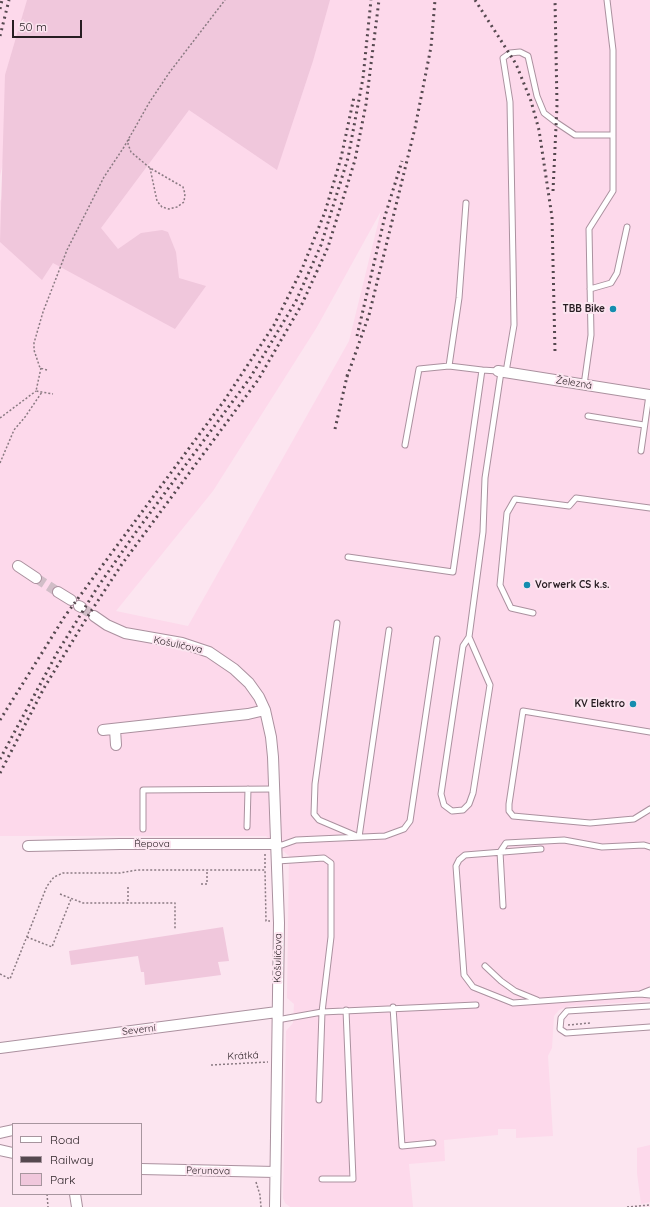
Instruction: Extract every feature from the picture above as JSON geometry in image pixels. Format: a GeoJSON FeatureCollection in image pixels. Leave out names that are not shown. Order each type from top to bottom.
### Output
{"type":"FeatureCollection","features":[{"type":"Feature","properties":{"kind":"street","name":"Železná"},"geometry":{"type":"LineString","coordinates":[[502,372],[649,395]]}},
{"type":"Feature","properties":{"kind":"street"},"geometry":{"type":"LineString","coordinates":[[18,566],[36,578]]}},
{"type":"Feature","properties":{"kind":"street"},"geometry":{"type":"LineString","coordinates":[[58,592],[77,604]]}},
{"type":"Feature","properties":{"kind":"street","name":"Košuličova"},"geometry":{"type":"LineString","coordinates":[[94,616],[107,625],[125,633],[182,643],[209,652],[234,669],[249,683],[259,696],[265,710],[271,737],[279,923],[275,1207]]}},
{"type":"Feature","properties":{"kind":"street"},"geometry":{"type":"LineString","coordinates":[[103,730],[248,714],[265,710]]}},
{"type":"Feature","properties":{"kind":"street"},"geometry":{"type":"LineString","coordinates":[[115,729],[116,745]]}},
{"type":"Feature","properties":{"kind":"street","name":"Řepova"},"geometry":{"type":"LineString","coordinates":[[28,846],[108,844],[276,844]]}},
{"type":"Feature","properties":{"kind":"street","name":"Severní"},"geometry":{"type":"LineString","coordinates":[[0,1048],[277,1016]]}},
{"type":"Feature","properties":{"kind":"street"},"geometry":{"type":"LineString","coordinates":[[0,1133],[12,1130]]}},
{"type":"Feature","properties":{"kind":"street"},"geometry":{"type":"LineString","coordinates":[[0,1150],[12,1154]]}},
{"type":"Feature","properties":{"kind":"street","name":"Perunova"},"geometry":{"type":"LineString","coordinates":[[142,1169],[275,1172]]}},
{"type":"Feature","properties":{"kind":"street"},"geometry":{"type":"LineString","coordinates":[[75,1195],[76,1207]]}},
{"type":"Feature","properties":{"kind":"lane"},"geometry":{"type":"LineString","coordinates":[[584,385],[591,335],[589,229],[613,191],[613,50],[607,0]]}},
{"type":"Feature","properties":{"kind":"lane"},"geometry":{"type":"LineString","coordinates":[[469,637],[490,685],[473,794],[470,804],[463,810],[452,811],[444,805],[441,794],[464,646],[469,637],[483,532],[485,478],[502,372],[514,325],[510,102],[504,58],[510,54],[520,52],[528,56],[539,102],[544,113],[556,123],[575,135],[613,135]]}},
{"type":"Feature","properties":{"kind":"lane"},"geometry":{"type":"LineString","coordinates":[[449,366],[460,298],[466,203]]}},
{"type":"Feature","properties":{"kind":"lane"},"geometry":{"type":"LineString","coordinates":[[590,289],[611,283],[617,273],[627,227]]}},
{"type":"Feature","properties":{"kind":"lane"},"geometry":{"type":"LineString","coordinates":[[405,445],[419,369],[449,366],[502,372]]}},
{"type":"Feature","properties":{"kind":"lane"},"geometry":{"type":"LineString","coordinates":[[348,557],[453,572],[482,370]]}},
{"type":"Feature","properties":{"kind":"lane"},"geometry":{"type":"LineString","coordinates":[[641,451],[649,395]]}},
{"type":"Feature","properties":{"kind":"lane"},"geometry":{"type":"LineString","coordinates":[[588,416],[644,425]]}},
{"type":"Feature","properties":{"kind":"lane"},"geometry":{"type":"LineString","coordinates":[[533,613],[511,608],[500,586],[507,513],[515,499],[568,506],[576,498],[650,508]]}},
{"type":"Feature","properties":{"kind":"lane"},"geometry":{"type":"LineString","coordinates":[[337,624],[315,784],[314,814],[319,820],[359,837]]}},
{"type":"Feature","properties":{"kind":"lane"},"geometry":{"type":"LineString","coordinates":[[359,837],[389,630]]}},
{"type":"Feature","properties":{"kind":"lane"},"geometry":{"type":"LineString","coordinates":[[276,844],[282,845],[296,840],[385,836],[404,829],[410,821],[438,639]]}},
{"type":"Feature","properties":{"kind":"lane"},"geometry":{"type":"LineString","coordinates":[[650,732],[523,711],[509,811],[514,816],[590,823],[634,819],[650,809]]}},
{"type":"Feature","properties":{"kind":"lane"},"geometry":{"type":"LineString","coordinates":[[248,789],[248,827]]}},
{"type":"Feature","properties":{"kind":"lane"},"geometry":{"type":"LineString","coordinates":[[143,828],[143,790],[274,789]]}},
{"type":"Feature","properties":{"kind":"lane"},"geometry":{"type":"LineString","coordinates":[[503,906],[500,852],[506,843],[564,840],[602,847],[644,845],[650,847]]}},
{"type":"Feature","properties":{"kind":"lane"},"geometry":{"type":"LineString","coordinates":[[541,849],[465,855],[459,860],[456,866],[464,975],[473,987],[513,1003],[640,994],[650,995]]}},
{"type":"Feature","properties":{"kind":"lane"},"geometry":{"type":"LineString","coordinates":[[277,861],[324,858],[331,863],[331,937],[322,1012],[319,1100]]}},
{"type":"Feature","properties":{"kind":"lane"},"geometry":{"type":"LineString","coordinates":[[485,966],[501,982],[515,991],[540,1001]]}},
{"type":"Feature","properties":{"kind":"lane"},"geometry":{"type":"LineString","coordinates":[[640,994],[650,990]]}},
{"type":"Feature","properties":{"kind":"lane"},"geometry":{"type":"LineString","coordinates":[[277,1016],[393,1007],[476,1005]]}},
{"type":"Feature","properties":{"kind":"lane"},"geometry":{"type":"LineString","coordinates":[[650,1006],[567,1012],[561,1018],[560,1029],[566,1033],[650,1027]]}},
{"type":"Feature","properties":{"kind":"lane"},"geometry":{"type":"LineString","coordinates":[[393,1007],[402,1146],[433,1143]]}},
{"type":"Feature","properties":{"kind":"lane"},"geometry":{"type":"LineString","coordinates":[[322,1179],[353,1179],[346,1010]]}},
{"type":"Feature","properties":{"kind":"path"},"geometry":{"type":"LineString","coordinates":[[0,418],[36,391],[41,368],[34,350],[43,312],[67,250],[86,211],[130,135],[169,73],[225,0]]}},
{"type":"Feature","properties":{"kind":"path"},"geometry":{"type":"LineString","coordinates":[[130,135],[128,144],[130,152],[150,168],[183,187],[185,194],[184,202],[177,207],[169,209],[162,207],[157,201],[150,168]]}},
{"type":"Feature","properties":{"kind":"path"},"geometry":{"type":"LineString","coordinates":[[41,368],[47,370]]}},
{"type":"Feature","properties":{"kind":"path"},"geometry":{"type":"LineString","coordinates":[[36,391],[53,394]]}},
{"type":"Feature","properties":{"kind":"path"},"geometry":{"type":"LineString","coordinates":[[0,464],[14,430],[42,392]]}},
{"type":"Feature","properties":{"kind":"path"},"geometry":{"type":"LineString","coordinates":[[264,851],[266,921],[272,921],[273,924]]}},
{"type":"Feature","properties":{"kind":"path"},"geometry":{"type":"LineString","coordinates":[[0,974],[10,979],[47,886],[57,875],[120,873],[137,870],[265,870]]}},
{"type":"Feature","properties":{"kind":"path"},"geometry":{"type":"LineString","coordinates":[[202,884],[207,884],[207,870]]}},
{"type":"Feature","properties":{"kind":"path"},"geometry":{"type":"LineString","coordinates":[[128,887],[128,903]]}},
{"type":"Feature","properties":{"kind":"path"},"geometry":{"type":"LineString","coordinates":[[60,894],[83,903],[175,903],[175,929]]}},
{"type":"Feature","properties":{"kind":"path"},"geometry":{"type":"LineString","coordinates":[[27,937],[52,947],[72,898]]}},
{"type":"Feature","properties":{"kind":"path","name":"Krátká"},"geometry":{"type":"LineString","coordinates":[[211,1065],[276,1062]]}},
{"type":"Feature","properties":{"kind":"path"},"geometry":{"type":"LineString","coordinates":[[253,1172],[260,1195],[260,1207]]}},
{"type":"Feature","properties":{"kind":"path"},"geometry":{"type":"LineString","coordinates":[[47,1195],[48,1207]]}},
{"type":"Feature","properties":{"kind":"path"},"geometry":{"type":"LineString","coordinates":[[627,1207],[650,1205]]}},
{"type":"Feature","properties":{"kind":"shaded area"},"geometry":{"type":"Polygon","coordinates":[[[0,0],[40,0],[0,176],[0,0]]]}},
{"type":"Feature","properties":{"kind":"shaded area"},"geometry":{"type":"Polygon","coordinates":[[[161,0],[650,0],[650,1001],[569,1006],[559,1010],[554,1016],[552,1048],[548,1056],[553,1136],[516,1138],[516,1129],[498,1129],[498,1135],[444,1140],[445,1161],[409,1164],[413,1207],[290,1207],[285,1203],[283,1198],[286,1031],[293,1023],[294,1004],[287,998],[289,856],[266,836],[0,836],[0,201],[72,106],[161,0]],[[381,211],[317,327],[213,491],[116,611],[188,626],[349,341],[381,211]]]}},
{"type":"Feature","properties":{"kind":"shaded area"},"geometry":{"type":"Polygon","coordinates":[[[650,1145],[650,1202],[641,1204],[637,1173],[637,1148],[650,1145]]]}},
{"type":"Feature","properties":{"kind":"green space"},"geometry":{"type":"Polygon","coordinates":[[[27,0],[330,0],[313,61],[277,170],[189,110],[101,228],[118,249],[141,233],[162,230],[168,232],[176,252],[179,278],[206,286],[175,329],[53,263],[42,280],[0,242],[5,75],[27,0]]]}},
{"type":"Feature","properties":{"kind":"green space"},"geometry":{"type":"Polygon","coordinates":[[[223,927],[229,961],[218,962],[221,975],[145,985],[144,972],[141,972],[138,956],[71,965],[69,951],[223,927]]]}},
{"type":"Feature","properties":{"kind":"tunnel"},"geometry":{"type":"LineString","coordinates":[[36,578],[58,592]]}},
{"type":"Feature","properties":{"kind":"tunnel"},"geometry":{"type":"LineString","coordinates":[[81,607],[94,616]]}},
{"type":"Feature","properties":{"kind":"railway"},"geometry":{"type":"LineString","coordinates":[[0,9],[2,0]]}},
{"type":"Feature","properties":{"kind":"railway"},"geometry":{"type":"LineString","coordinates":[[0,36],[9,0]]}},
{"type":"Feature","properties":{"kind":"railway"},"geometry":{"type":"LineString","coordinates":[[0,759],[57,653],[97,588],[136,532],[250,378],[296,301],[321,245],[348,158],[363,78],[371,0]]}},
{"type":"Feature","properties":{"kind":"railway"},"geometry":{"type":"LineString","coordinates":[[0,773],[44,688],[86,619],[122,564],[258,380],[302,304],[328,247],[355,160],[366,104],[379,0]]}},
{"type":"Feature","properties":{"kind":"railway"},"geometry":{"type":"LineString","coordinates":[[347,377],[369,315],[415,128],[431,47],[435,0]]}},
{"type":"Feature","properties":{"kind":"railway"},"geometry":{"type":"LineString","coordinates":[[475,0],[516,64],[531,101],[539,130],[552,217],[555,352]]}},
{"type":"Feature","properties":{"kind":"railway"},"geometry":{"type":"LineString","coordinates":[[553,191],[557,105],[555,0]]}},
{"type":"Feature","properties":{"kind":"railway"},"geometry":{"type":"LineString","coordinates":[[0,720],[65,616],[224,401],[274,325],[302,269],[325,212],[341,158],[354,97]]}},
{"type":"Feature","properties":{"kind":"railway"},"geometry":{"type":"LineString","coordinates":[[357,336],[385,216],[402,161]]}},
{"type":"Feature","properties":{"kind":"railway"},"geometry":{"type":"LineString","coordinates":[[335,429],[348,372]]}},
{"type":"Feature","properties":{"kind":"place","name":"TBB Bike"},"geometry":{"type":"Point","coordinates":[613,309]}},
{"type":"Feature","properties":{"kind":"place","name":"Vorwerk CS k.s."},"geometry":{"type":"Point","coordinates":[527,585]}},
{"type":"Feature","properties":{"kind":"place","name":"KV Elektro"},"geometry":{"type":"Point","coordinates":[633,704]}}]}
